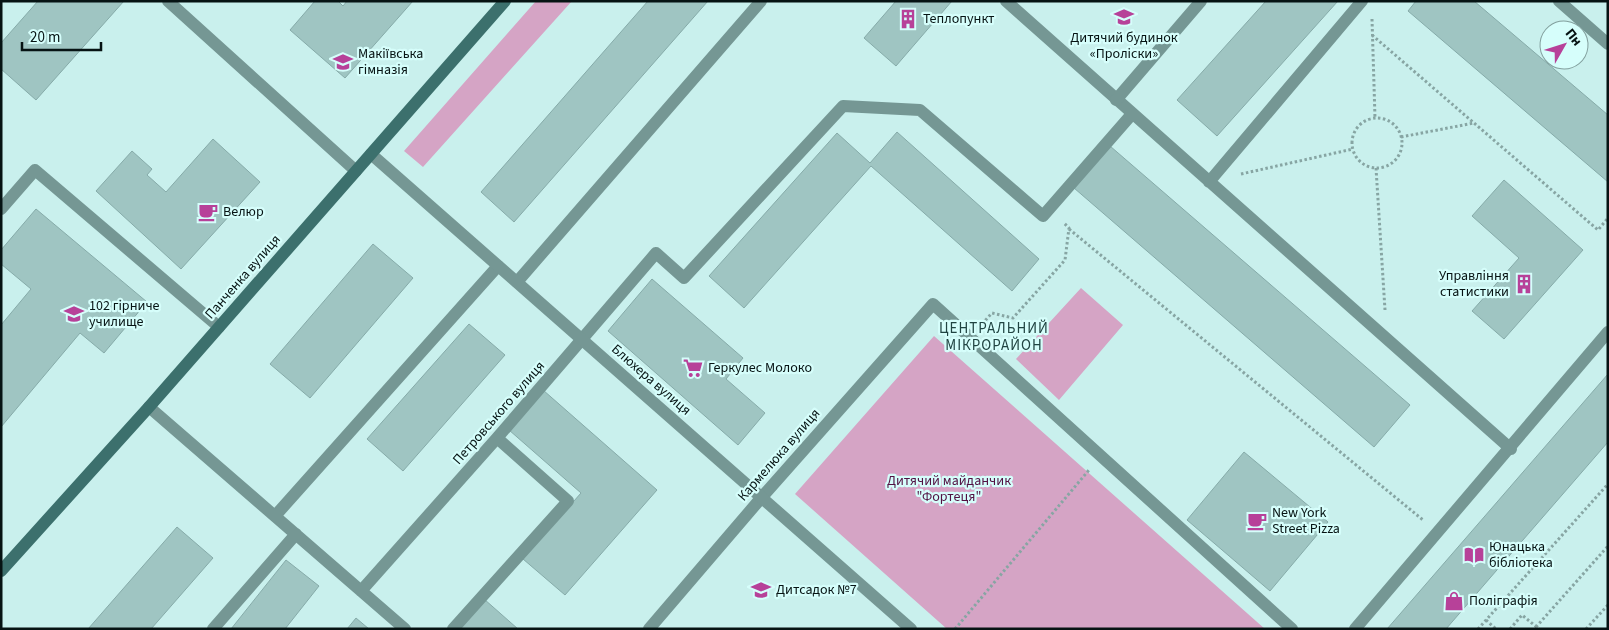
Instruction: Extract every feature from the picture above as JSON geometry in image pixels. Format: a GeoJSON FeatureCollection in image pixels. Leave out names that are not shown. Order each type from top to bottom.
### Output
{"type":"FeatureCollection","features":[{"type":"Feature","properties":{"kind":"street"},"geometry":{"type":"LineString","coordinates":[[168,1],[356,171]]}},
{"type":"Feature","properties":{"kind":"street","name":"Панченка вулиця"},"geometry":{"type":"LineString","coordinates":[[1,571],[219,328],[505,1]]}},
{"type":"Feature","properties":{"kind":"street"},"geometry":{"type":"LineString","coordinates":[[517,282],[761,1]]}},
{"type":"Feature","properties":{"kind":"street"},"geometry":{"type":"LineString","coordinates":[[1006,1],[1511,449]]}},
{"type":"Feature","properties":{"kind":"street"},"geometry":{"type":"LineString","coordinates":[[1116,100],[1202,1]]}},
{"type":"Feature","properties":{"kind":"street"},"geometry":{"type":"LineString","coordinates":[[1208,182],[1362,1]]}},
{"type":"Feature","properties":{"kind":"street"},"geometry":{"type":"LineString","coordinates":[[1559,1],[1608,44]]}},
{"type":"Feature","properties":{"kind":"street","name":"Петровського вулиця"},"geometry":{"type":"LineString","coordinates":[[361,591],[583,340],[656,253],[684,278],[843,106],[920,110],[1042,216],[1132,114]]}},
{"type":"Feature","properties":{"kind":"street","name":"Блюхера вулиця"},"geometry":{"type":"LineString","coordinates":[[371,154],[911,629]]}},
{"type":"Feature","properties":{"kind":"street"},"geometry":{"type":"LineString","coordinates":[[1,209],[35,170],[219,328]]}},
{"type":"Feature","properties":{"kind":"street"},"geometry":{"type":"LineString","coordinates":[[275,516],[498,266]]}},
{"type":"Feature","properties":{"kind":"street","name":"Кармелюка вулиця"},"geometry":{"type":"LineString","coordinates":[[649,629],[762,497],[933,304],[1292,629]]}},
{"type":"Feature","properties":{"kind":"street"},"geometry":{"type":"LineString","coordinates":[[1355,629],[1511,449],[1608,332]]}},
{"type":"Feature","properties":{"kind":"street"},"geometry":{"type":"LineString","coordinates":[[149,407],[405,629]]}},
{"type":"Feature","properties":{"kind":"street"},"geometry":{"type":"LineString","coordinates":[[453,629],[568,501],[497,438]]}},
{"type":"Feature","properties":{"kind":"street"},"geometry":{"type":"LineString","coordinates":[[213,629],[296,534]]}},
{"type":"Feature","properties":{"kind":"path"},"geometry":{"type":"LineString","coordinates":[[1372,10],[1375,118]]}},
{"type":"Feature","properties":{"kind":"path"},"geometry":{"type":"LineString","coordinates":[[1372,35],[1598,230],[1608,218]]}},
{"type":"Feature","properties":{"kind":"path"},"geometry":{"type":"LineString","coordinates":[[1375,118],[1392,123],[1401,137],[1402,145],[1397,159],[1391,164],[1376,168],[1362,163],[1352,149],[1352,140],[1359,125],[1375,118]]}},
{"type":"Feature","properties":{"kind":"path"},"geometry":{"type":"LineString","coordinates":[[1401,137],[1475,122]]}},
{"type":"Feature","properties":{"kind":"path"},"geometry":{"type":"LineString","coordinates":[[1208,182],[1352,149]]}},
{"type":"Feature","properties":{"kind":"path"},"geometry":{"type":"LineString","coordinates":[[1376,168],[1387,339]]}},
{"type":"Feature","properties":{"kind":"path"},"geometry":{"type":"LineString","coordinates":[[1069,228],[1439,532]]}},
{"type":"Feature","properties":{"kind":"path"},"geometry":{"type":"LineString","coordinates":[[955,629],[1094,464]]}},
{"type":"Feature","properties":{"kind":"path"},"geometry":{"type":"LineString","coordinates":[[1478,629],[1608,484]]}},
{"type":"Feature","properties":{"kind":"path"},"geometry":{"type":"LineString","coordinates":[[1510,629],[1522,614],[1537,628],[1608,546]]}},
{"type":"Feature","properties":{"kind":"path"},"geometry":{"type":"LineString","coordinates":[[1586,629],[1608,605]]}},
{"type":"Feature","properties":{"kind":"path"},"geometry":{"type":"LineString","coordinates":[[1486,620],[1496,629]]}},
{"type":"Feature","properties":{"kind":"green space"},"geometry":{"type":"Polygon","coordinates":[[[536,1],[572,1],[423,167],[404,151],[536,1]]]}},
{"type":"Feature","properties":{"kind":"green space"},"geometry":{"type":"Polygon","coordinates":[[[1081,288],[1123,325],[1059,400],[1016,359],[1081,288]]]}},
{"type":"Feature","properties":{"kind":"green space","name":"Дитячий майданчик \"Фортеця\""},"geometry":{"type":"Polygon","coordinates":[[[934,336],[1265,629],[947,629],[795,494],[934,336]]]}},
{"type":"Feature","properties":{"kind":"building"},"geometry":{"type":"Polygon","coordinates":[[[38,1],[124,1],[36,100],[1,69],[1,43],[38,1]]]}},
{"type":"Feature","properties":{"kind":"building"},"geometry":{"type":"Polygon","coordinates":[[[315,1],[338,1],[343,6],[347,1],[413,1],[345,78],[290,30],[315,1]]]}},
{"type":"Feature","properties":{"kind":"building"},"geometry":{"type":"Polygon","coordinates":[[[648,1],[708,1],[514,222],[481,192],[648,1]]]}},
{"type":"Feature","properties":{"kind":"building","name":"Теплопункт"},"geometry":{"type":"Polygon","coordinates":[[[896,1],[952,1],[896,66],[864,38],[896,1]]]}},
{"type":"Feature","properties":{"kind":"building"},"geometry":{"type":"Polygon","coordinates":[[[1266,1],[1338,1],[1217,136],[1177,100],[1266,1]]]}},
{"type":"Feature","properties":{"kind":"building"},"geometry":{"type":"Polygon","coordinates":[[[1416,1],[1474,1],[1539,56],[1539,70],[1555,70],[1608,115],[1608,182],[1408,11],[1416,1]]]}},
{"type":"Feature","properties":{"kind":"building"},"geometry":{"type":"Polygon","coordinates":[[[897,132],[1039,259],[1012,291],[871,166],[744,308],[709,276],[837,133],[870,163],[897,132]]]}},
{"type":"Feature","properties":{"kind":"building"},"geometry":{"type":"Polygon","coordinates":[[[213,139],[260,182],[181,269],[96,191],[132,151],[152,169],[147,175],[166,192],[213,139]]]}},
{"type":"Feature","properties":{"kind":"building"},"geometry":{"type":"Polygon","coordinates":[[[1110,146],[1410,405],[1374,447],[1074,188],[1110,146]]]}},
{"type":"Feature","properties":{"kind":"building","name":"Управління статистики"},"geometry":{"type":"Polygon","coordinates":[[[1504,180],[1583,250],[1504,339],[1472,311],[1519,258],[1472,216],[1504,180]]]}},
{"type":"Feature","properties":{"kind":"building","name":"102 гірниче училище"},"geometry":{"type":"Polygon","coordinates":[[[36,209],[147,302],[104,353],[80,333],[1,427],[1,325],[31,289],[1,264],[1,250],[36,209]]]}},
{"type":"Feature","properties":{"kind":"building"},"geometry":{"type":"Polygon","coordinates":[[[373,244],[413,278],[310,398],[270,364],[373,244]]]}},
{"type":"Feature","properties":{"kind":"building","name":"Геркулес Молоко"},"geometry":{"type":"Polygon","coordinates":[[[652,279],[743,358],[726,379],[765,413],[738,445],[608,331],[652,279]]]}},
{"type":"Feature","properties":{"kind":"building"},"geometry":{"type":"Polygon","coordinates":[[[469,324],[505,355],[403,471],[367,439],[469,324]]]}},
{"type":"Feature","properties":{"kind":"building"},"geometry":{"type":"Polygon","coordinates":[[[1608,374],[1608,442],[1446,629],[1387,629],[1608,374]]]}},
{"type":"Feature","properties":{"kind":"building"},"geometry":{"type":"Polygon","coordinates":[[[543,390],[657,490],[565,595],[523,559],[581,493],[509,430],[543,390]]]}},
{"type":"Feature","properties":{"kind":"building","name":"New York Street Pizza"},"geometry":{"type":"Polygon","coordinates":[[[1244,452],[1328,522],[1270,591],[1187,520],[1244,452]]]}},
{"type":"Feature","properties":{"kind":"building"},"geometry":{"type":"Polygon","coordinates":[[[177,527],[213,558],[151,629],[88,629],[177,527]]]}},
{"type":"Feature","properties":{"kind":"building"},"geometry":{"type":"Polygon","coordinates":[[[286,560],[319,586],[285,629],[231,629],[286,560]]]}},
{"type":"Feature","properties":{"kind":"building"},"geometry":{"type":"Polygon","coordinates":[[[484,599],[518,629],[458,629],[484,599]]]}},
{"type":"Feature","properties":{"kind":"building"},"geometry":{"type":"Polygon","coordinates":[[[356,618],[369,629],[347,629],[356,618]]]}},
{"type":"Feature","properties":{"kind":"place","name":"Дитячий будинок «Проліски»"},"geometry":{"type":"Point","coordinates":[1124,17]}},
{"type":"Feature","properties":{"kind":"place","name":"Теплопункт"},"geometry":{"type":"Point","coordinates":[908,19]}},
{"type":"Feature","properties":{"kind":"place","name":"Макіївська гімназія"},"geometry":{"type":"Point","coordinates":[343,62]}},
{"type":"Feature","properties":{"kind":"place","name":"Велюр"},"geometry":{"type":"Point","coordinates":[208,212]}},
{"type":"Feature","properties":{"kind":"place","name":"Управління статистики"},"geometry":{"type":"Point","coordinates":[1524,284]}},
{"type":"Feature","properties":{"kind":"place","name":"102 гірниче училище"},"geometry":{"type":"Point","coordinates":[74,314]}},
{"type":"Feature","properties":{"kind":"place","name":"Геркулес Молоко"},"geometry":{"type":"Point","coordinates":[693,368]}},
{"type":"Feature","properties":{"kind":"place","name":"New York Street Pizza"},"geometry":{"type":"Point","coordinates":[1257,521]}},
{"type":"Feature","properties":{"kind":"place","name":"Юнацька бібліотека"},"geometry":{"type":"Point","coordinates":[1474,555]}},
{"type":"Feature","properties":{"kind":"place","name":"Дитсадок №7"},"geometry":{"type":"Point","coordinates":[761,590]}},
{"type":"Feature","properties":{"kind":"place","name":"Поліграфія"},"geometry":{"type":"Point","coordinates":[1454,601]}},
{"type":"Feature","properties":{"kind":"district","name":"ЦЕНТРАЛЬНИЙ МІКРОРАЙОН"},"geometry":{"type":"Point","coordinates":[994,336]}}]}
